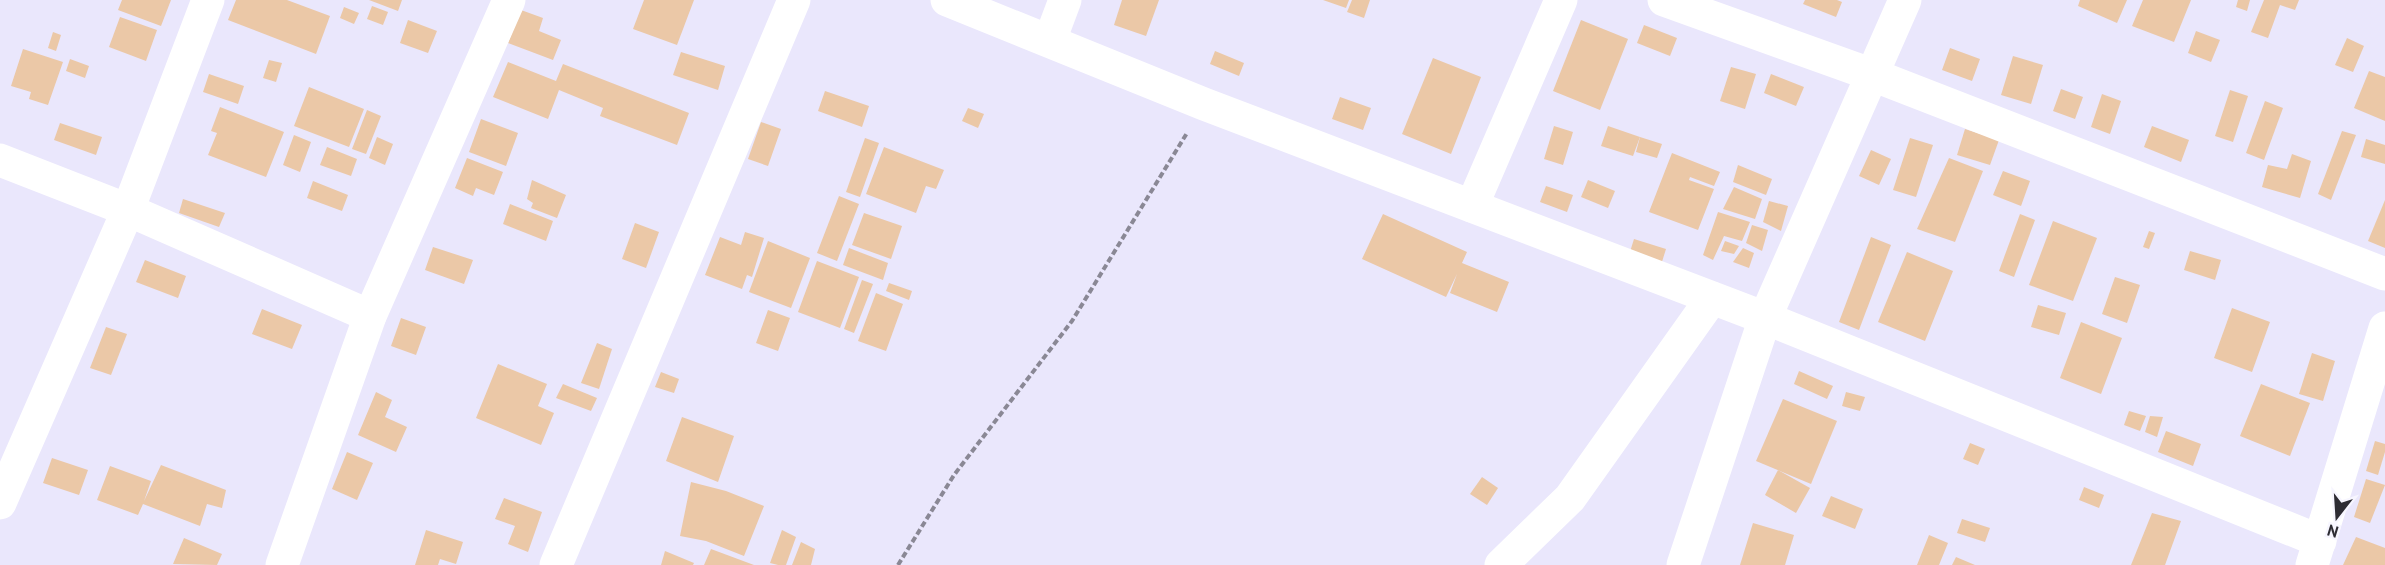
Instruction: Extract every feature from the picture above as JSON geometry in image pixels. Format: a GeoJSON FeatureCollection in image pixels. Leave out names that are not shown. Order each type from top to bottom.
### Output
{"type":"FeatureCollection","features":[{"type":"Feature","properties":{"kind":"street"},"geometry":{"type":"LineString","coordinates":[[0,502],[128,210],[208,0]]}},
{"type":"Feature","properties":{"kind":"street"},"geometry":{"type":"LineString","coordinates":[[282,565],[370,316],[509,0]]}},
{"type":"Feature","properties":{"kind":"street"},"geometry":{"type":"LineString","coordinates":[[556,565],[794,0]]}},
{"type":"Feature","properties":{"kind":"street"},"geometry":{"type":"LineString","coordinates":[[947,0],[1204,104],[1765,318],[2316,553],[2385,328]]}},
{"type":"Feature","properties":{"kind":"street"},"geometry":{"type":"LineString","coordinates":[[1050,40],[1065,0]]}},
{"type":"Feature","properties":{"kind":"street"},"geometry":{"type":"LineString","coordinates":[[1472,206],[1561,0]]}},
{"type":"Feature","properties":{"kind":"street"},"geometry":{"type":"LineString","coordinates":[[1664,0],[1873,75],[2385,274]]}},
{"type":"Feature","properties":{"kind":"street"},"geometry":{"type":"LineString","coordinates":[[1683,565],[1765,318],[1905,0]]}},
{"type":"Feature","properties":{"kind":"street"},"geometry":{"type":"LineString","coordinates":[[0,160],[128,210],[370,316]]}},
{"type":"Feature","properties":{"kind":"street"},"geometry":{"type":"LineString","coordinates":[[1501,565],[1570,498],[1712,298]]}},
{"type":"Feature","properties":{"kind":"street"},"geometry":{"type":"LineString","coordinates":[[1697,526],[1711,565]]}},
{"type":"Feature","properties":{"kind":"path"},"geometry":{"type":"LineString","coordinates":[[898,565],[954,476],[1072,321],[1204,104]]}},
{"type":"Feature","properties":{"kind":"building"},"geometry":{"type":"Polygon","coordinates":[[[122,0],[171,0],[161,26],[118,10],[122,0]]]}},
{"type":"Feature","properties":{"kind":"building"},"geometry":{"type":"Polygon","coordinates":[[[236,0],[287,0],[330,16],[316,54],[228,20],[236,0]]]}},
{"type":"Feature","properties":{"kind":"building"},"geometry":{"type":"Polygon","coordinates":[[[369,0],[402,0],[398,11],[369,0]]]}},
{"type":"Feature","properties":{"kind":"building"},"geometry":{"type":"Polygon","coordinates":[[[644,0],[694,0],[677,45],[633,29],[644,0]]]}},
{"type":"Feature","properties":{"kind":"building"},"geometry":{"type":"Polygon","coordinates":[[[1122,0],[1159,0],[1146,36],[1114,25],[1122,0]]]}},
{"type":"Feature","properties":{"kind":"building"},"geometry":{"type":"Polygon","coordinates":[[[1323,0],[1349,0],[1346,8],[1323,0]]]}},
{"type":"Feature","properties":{"kind":"building"},"geometry":{"type":"Polygon","coordinates":[[[1352,0],[1370,0],[1364,18],[1347,12],[1352,0]]]}},
{"type":"Feature","properties":{"kind":"building"},"geometry":{"type":"Polygon","coordinates":[[[1805,0],[1842,2],[1836,17],[1803,4],[1805,0]]]}},
{"type":"Feature","properties":{"kind":"building"},"geometry":{"type":"Polygon","coordinates":[[[2080,0],[2127,0],[2117,23],[2078,6],[2080,0]]]}},
{"type":"Feature","properties":{"kind":"building"},"geometry":{"type":"Polygon","coordinates":[[[2143,0],[2191,0],[2174,42],[2132,26],[2143,0]]]}},
{"type":"Feature","properties":{"kind":"building"},"geometry":{"type":"Polygon","coordinates":[[[2238,0],[2250,0],[2247,11],[2236,7],[2238,0]]]}},
{"type":"Feature","properties":{"kind":"building"},"geometry":{"type":"Polygon","coordinates":[[[2264,0],[2299,0],[2295,10],[2280,5],[2268,38],[2251,32],[2264,0]]]}},
{"type":"Feature","properties":{"kind":"building"},"geometry":{"type":"Polygon","coordinates":[[[372,6],[388,12],[383,25],[367,19],[372,6]]]}},
{"type":"Feature","properties":{"kind":"building"},"geometry":{"type":"Polygon","coordinates":[[[344,7],[359,13],[354,24],[340,18],[344,7]]]}},
{"type":"Feature","properties":{"kind":"building"},"geometry":{"type":"Polygon","coordinates":[[[521,10],[543,18],[539,31],[561,40],[553,60],[508,43],[521,10]]]}},
{"type":"Feature","properties":{"kind":"building"},"geometry":{"type":"Polygon","coordinates":[[[120,17],[157,30],[146,61],[109,47],[120,17]]]}},
{"type":"Feature","properties":{"kind":"building"},"geometry":{"type":"Polygon","coordinates":[[[408,20],[437,31],[428,53],[400,43],[408,20]]]}},
{"type":"Feature","properties":{"kind":"building"},"geometry":{"type":"Polygon","coordinates":[[[1581,20],[1628,39],[1600,110],[1553,91],[1581,20]]]}},
{"type":"Feature","properties":{"kind":"building"},"geometry":{"type":"Polygon","coordinates":[[[1644,25],[1677,38],[1670,56],[1637,43],[1644,25]]]}},
{"type":"Feature","properties":{"kind":"building"},"geometry":{"type":"Polygon","coordinates":[[[2196,31],[2220,40],[2211,62],[2188,53],[2196,31]]]}},
{"type":"Feature","properties":{"kind":"building"},"geometry":{"type":"Polygon","coordinates":[[[53,32],[61,35],[56,51],[48,48],[53,32]]]}},
{"type":"Feature","properties":{"kind":"building"},"geometry":{"type":"Polygon","coordinates":[[[2347,38],[2364,46],[2353,72],[2335,65],[2347,38]]]}},
{"type":"Feature","properties":{"kind":"building"},"geometry":{"type":"Polygon","coordinates":[[[1950,48],[1980,59],[1972,81],[1942,70],[1950,48]]]}},
{"type":"Feature","properties":{"kind":"building"},"geometry":{"type":"Polygon","coordinates":[[[23,49],[63,62],[48,105],[29,99],[31,92],[11,86],[23,49]]]}},
{"type":"Feature","properties":{"kind":"building"},"geometry":{"type":"Polygon","coordinates":[[[1215,51],[1244,63],[1239,76],[1210,64],[1215,51]]]}},
{"type":"Feature","properties":{"kind":"building"},"geometry":{"type":"Polygon","coordinates":[[[681,52],[725,66],[718,90],[673,75],[681,52]]]}},
{"type":"Feature","properties":{"kind":"building"},"geometry":{"type":"Polygon","coordinates":[[[2013,56],[2043,65],[2031,104],[2001,95],[2013,56]]]}},
{"type":"Feature","properties":{"kind":"building"},"geometry":{"type":"Polygon","coordinates":[[[1433,58],[1481,77],[1451,154],[1402,134],[1433,58]]]}},
{"type":"Feature","properties":{"kind":"building"},"geometry":{"type":"Polygon","coordinates":[[[70,59],[89,66],[85,78],[66,71],[70,59]]]}},
{"type":"Feature","properties":{"kind":"building"},"geometry":{"type":"Polygon","coordinates":[[[269,60],[282,63],[276,82],[263,78],[269,60]]]}},
{"type":"Feature","properties":{"kind":"building"},"geometry":{"type":"Polygon","coordinates":[[[508,62],[556,81],[563,64],[689,113],[677,145],[600,116],[603,108],[559,90],[548,119],[493,97],[508,62]]]}},
{"type":"Feature","properties":{"kind":"building"},"geometry":{"type":"Polygon","coordinates":[[[1731,67],[1756,74],[1745,109],[1720,101],[1731,67]]]}},
{"type":"Feature","properties":{"kind":"building"},"geometry":{"type":"Polygon","coordinates":[[[2369,71],[2385,77],[2385,121],[2354,108],[2369,71]]]}},
{"type":"Feature","properties":{"kind":"building"},"geometry":{"type":"Polygon","coordinates":[[[209,74],[244,86],[238,104],[203,92],[209,74]]]}},
{"type":"Feature","properties":{"kind":"building"},"geometry":{"type":"Polygon","coordinates":[[[1771,74],[1804,87],[1796,106],[1764,93],[1771,74]]]}},
{"type":"Feature","properties":{"kind":"building"},"geometry":{"type":"Polygon","coordinates":[[[309,87],[364,109],[349,147],[294,126],[309,87]]]}},
{"type":"Feature","properties":{"kind":"building"},"geometry":{"type":"Polygon","coordinates":[[[2061,89],[2083,97],[2075,119],[2053,111],[2061,89]]]}},
{"type":"Feature","properties":{"kind":"building"},"geometry":{"type":"Polygon","coordinates":[[[2230,90],[2248,96],[2233,142],[2215,136],[2230,90]]]}},
{"type":"Feature","properties":{"kind":"building"},"geometry":{"type":"Polygon","coordinates":[[[825,91],[869,106],[862,127],[818,111],[825,91]]]}},
{"type":"Feature","properties":{"kind":"building"},"geometry":{"type":"Polygon","coordinates":[[[2102,94],[2121,101],[2110,134],[2091,127],[2102,94]]]}},
{"type":"Feature","properties":{"kind":"building"},"geometry":{"type":"Polygon","coordinates":[[[1340,97],[1371,108],[1363,130],[1332,119],[1340,97]]]}},
{"type":"Feature","properties":{"kind":"building"},"geometry":{"type":"Polygon","coordinates":[[[2265,101],[2283,108],[2264,160],[2246,153],[2265,101]]]}},
{"type":"Feature","properties":{"kind":"building"},"geometry":{"type":"Polygon","coordinates":[[[220,107],[284,132],[266,177],[208,155],[217,133],[211,131],[220,107]]]}},
{"type":"Feature","properties":{"kind":"building"},"geometry":{"type":"Polygon","coordinates":[[[968,108],[984,114],[978,128],[962,121],[968,108]]]}},
{"type":"Feature","properties":{"kind":"building"},"geometry":{"type":"Polygon","coordinates":[[[367,110],[381,116],[366,154],[352,149],[367,110]]]}},
{"type":"Feature","properties":{"kind":"building"},"geometry":{"type":"Polygon","coordinates":[[[481,119],[518,133],[506,166],[469,152],[481,119]]]}},
{"type":"Feature","properties":{"kind":"building"},"geometry":{"type":"Polygon","coordinates":[[[761,122],[781,129],[768,166],[748,159],[761,122]]]}},
{"type":"Feature","properties":{"kind":"building"},"geometry":{"type":"Polygon","coordinates":[[[60,123],[102,137],[96,155],[54,140],[60,123]]]}},
{"type":"Feature","properties":{"kind":"building"},"geometry":{"type":"Polygon","coordinates":[[[1554,126],[1573,132],[1563,165],[1544,159],[1554,126]]]}},
{"type":"Feature","properties":{"kind":"building"},"geometry":{"type":"Polygon","coordinates":[[[1608,126],[1640,137],[1633,156],[1601,146],[1608,126]]]}},
{"type":"Feature","properties":{"kind":"building"},"geometry":{"type":"Polygon","coordinates":[[[2152,126],[2189,140],[2181,162],[2144,147],[2152,126]]]}},
{"type":"Feature","properties":{"kind":"building"},"geometry":{"type":"Polygon","coordinates":[[[1965,129],[1999,140],[1990,165],[1957,155],[1965,129]]]}},
{"type":"Feature","properties":{"kind":"building"},"geometry":{"type":"Polygon","coordinates":[[[2342,131],[2356,135],[2331,200],[2318,194],[2342,131]]]}},
{"type":"Feature","properties":{"kind":"building"},"geometry":{"type":"Polygon","coordinates":[[[294,135],[311,142],[300,172],[283,165],[294,135]]]}},
{"type":"Feature","properties":{"kind":"building"},"geometry":{"type":"Polygon","coordinates":[[[377,137],[393,144],[385,165],[369,158],[377,137]]]}},
{"type":"Feature","properties":{"kind":"building"},"geometry":{"type":"Polygon","coordinates":[[[1640,137],[1662,144],[1657,158],[1636,152],[1640,137]]]}},
{"type":"Feature","properties":{"kind":"building"},"geometry":{"type":"Polygon","coordinates":[[[865,138],[879,143],[860,197],[846,192],[865,138]]]}},
{"type":"Feature","properties":{"kind":"building"},"geometry":{"type":"Polygon","coordinates":[[[1910,138],[1933,145],[1916,197],[1893,190],[1910,138]]]}},
{"type":"Feature","properties":{"kind":"building"},"geometry":{"type":"Polygon","coordinates":[[[2366,139],[2385,145],[2385,164],[2361,157],[2366,139]]]}},
{"type":"Feature","properties":{"kind":"building"},"geometry":{"type":"Polygon","coordinates":[[[327,147],[357,159],[351,176],[320,165],[327,147]]]}},
{"type":"Feature","properties":{"kind":"building"},"geometry":{"type":"Polygon","coordinates":[[[884,147],[944,170],[936,189],[926,186],[916,213],[866,194],[884,147]]]}},
{"type":"Feature","properties":{"kind":"building"},"geometry":{"type":"Polygon","coordinates":[[[1871,150],[1891,159],[1879,185],[1859,176],[1871,150]]]}},
{"type":"Feature","properties":{"kind":"building"},"geometry":{"type":"Polygon","coordinates":[[[1672,153],[1720,172],[1714,186],[1690,177],[1689,180],[1714,189],[1698,230],[1649,212],[1672,153]]]}},
{"type":"Feature","properties":{"kind":"building"},"geometry":{"type":"Polygon","coordinates":[[[2292,154],[2311,161],[2300,198],[2262,187],[2268,165],[2287,169],[2292,154]]]}},
{"type":"Feature","properties":{"kind":"building"},"geometry":{"type":"Polygon","coordinates":[[[467,158],[503,172],[494,195],[476,188],[473,196],[455,188],[467,158]]]}},
{"type":"Feature","properties":{"kind":"building"},"geometry":{"type":"Polygon","coordinates":[[[1949,158],[1983,171],[1955,242],[1917,229],[1949,158]]]}},
{"type":"Feature","properties":{"kind":"building"},"geometry":{"type":"Polygon","coordinates":[[[1738,165],[1772,179],[1766,195],[1733,182],[1738,165]]]}},
{"type":"Feature","properties":{"kind":"building"},"geometry":{"type":"Polygon","coordinates":[[[2003,171],[2030,181],[2021,206],[1993,195],[2003,171]]]}},
{"type":"Feature","properties":{"kind":"building"},"geometry":{"type":"Polygon","coordinates":[[[532,180],[566,195],[557,218],[531,208],[533,203],[527,199],[532,180]]]}},
{"type":"Feature","properties":{"kind":"building"},"geometry":{"type":"Polygon","coordinates":[[[1588,180],[1615,191],[1608,208],[1581,197],[1588,180]]]}},
{"type":"Feature","properties":{"kind":"building"},"geometry":{"type":"Polygon","coordinates":[[[313,181],[348,195],[342,211],[307,198],[313,181]]]}},
{"type":"Feature","properties":{"kind":"building"},"geometry":{"type":"Polygon","coordinates":[[[1546,186],[1573,195],[1567,212],[1540,202],[1546,186]]]}},
{"type":"Feature","properties":{"kind":"building"},"geometry":{"type":"Polygon","coordinates":[[[1734,187],[1762,199],[1755,219],[1723,209],[1734,187]]]}},
{"type":"Feature","properties":{"kind":"building"},"geometry":{"type":"Polygon","coordinates":[[[839,196],[859,204],[837,261],[817,253],[839,196]]]}},
{"type":"Feature","properties":{"kind":"building"},"geometry":{"type":"Polygon","coordinates":[[[183,199],[225,213],[219,227],[179,213],[183,199]]]}},
{"type":"Feature","properties":{"kind":"building"},"geometry":{"type":"Polygon","coordinates":[[[2385,200],[2385,248],[2368,241],[2385,200]]]}},
{"type":"Feature","properties":{"kind":"building"},"geometry":{"type":"Polygon","coordinates":[[[1769,201],[1788,206],[1781,231],[1763,222],[1769,201]]]}},
{"type":"Feature","properties":{"kind":"building"},"geometry":{"type":"Polygon","coordinates":[[[510,204],[553,221],[546,241],[503,224],[510,204]]]}},
{"type":"Feature","properties":{"kind":"building"},"geometry":{"type":"Polygon","coordinates":[[[1718,212],[1750,222],[1742,241],[1724,236],[1713,260],[1703,255],[1718,212]]]}},
{"type":"Feature","properties":{"kind":"building"},"geometry":{"type":"Polygon","coordinates":[[[864,213],[902,226],[891,259],[852,245],[864,213]]]}},
{"type":"Feature","properties":{"kind":"building"},"geometry":{"type":"Polygon","coordinates":[[[1383,214],[1467,252],[1462,263],[1509,282],[1497,312],[1450,293],[1457,274],[1446,297],[1362,259],[1383,214]]]}},
{"type":"Feature","properties":{"kind":"building"},"geometry":{"type":"Polygon","coordinates":[[[2020,214],[2035,220],[2014,277],[1999,271],[2020,214]]]}},
{"type":"Feature","properties":{"kind":"building"},"geometry":{"type":"Polygon","coordinates":[[[2053,221],[2097,238],[2073,301],[2029,285],[2053,221]]]}},
{"type":"Feature","properties":{"kind":"building"},"geometry":{"type":"Polygon","coordinates":[[[635,223],[659,232],[646,268],[622,259],[635,223]]]}},
{"type":"Feature","properties":{"kind":"building"},"geometry":{"type":"Polygon","coordinates":[[[1752,225],[1768,230],[1762,251],[1746,243],[1752,225]]]}},
{"type":"Feature","properties":{"kind":"building"},"geometry":{"type":"Polygon","coordinates":[[[2149,231],[2155,233],[2149,249],[2143,247],[2149,231]]]}},
{"type":"Feature","properties":{"kind":"building"},"geometry":{"type":"Polygon","coordinates":[[[745,232],[764,238],[752,277],[747,275],[742,289],[705,275],[720,237],[741,245],[745,232]]]}},
{"type":"Feature","properties":{"kind":"building"},"geometry":{"type":"Polygon","coordinates":[[[1871,237],[1891,245],[1859,330],[1839,322],[1871,237]]]}},
{"type":"Feature","properties":{"kind":"building"},"geometry":{"type":"Polygon","coordinates":[[[1634,239],[1666,249],[1661,265],[1629,255],[1634,239]]]}},
{"type":"Feature","properties":{"kind":"building"},"geometry":{"type":"Polygon","coordinates":[[[768,241],[810,258],[791,308],[749,292],[768,241]]]}},
{"type":"Feature","properties":{"kind":"building"},"geometry":{"type":"Polygon","coordinates":[[[1725,241],[1739,246],[1734,254],[1721,251],[1725,241]]]}},
{"type":"Feature","properties":{"kind":"building"},"geometry":{"type":"Polygon","coordinates":[[[433,247],[473,260],[464,284],[425,270],[433,247]]]}},
{"type":"Feature","properties":{"kind":"building"},"geometry":{"type":"Polygon","coordinates":[[[849,248],[888,263],[883,280],[843,265],[849,248]]]}},
{"type":"Feature","properties":{"kind":"building"},"geometry":{"type":"Polygon","coordinates":[[[1743,248],[1754,253],[1749,268],[1733,262],[1743,248]]]}},
{"type":"Feature","properties":{"kind":"building"},"geometry":{"type":"Polygon","coordinates":[[[2190,251],[2221,260],[2215,280],[2184,270],[2190,251]]]}},
{"type":"Feature","properties":{"kind":"building"},"geometry":{"type":"Polygon","coordinates":[[[1907,252],[1953,271],[1925,341],[1878,322],[1907,252]]]}},
{"type":"Feature","properties":{"kind":"building"},"geometry":{"type":"Polygon","coordinates":[[[145,260],[186,276],[178,298],[136,282],[145,260]]]}},
{"type":"Feature","properties":{"kind":"building"},"geometry":{"type":"Polygon","coordinates":[[[817,261],[859,277],[840,328],[798,312],[817,261]]]}},
{"type":"Feature","properties":{"kind":"building"},"geometry":{"type":"Polygon","coordinates":[[[2115,277],[2140,285],[2127,323],[2102,314],[2115,277]]]}},
{"type":"Feature","properties":{"kind":"building"},"geometry":{"type":"Polygon","coordinates":[[[862,280],[873,284],[854,333],[844,329],[862,280]]]}},
{"type":"Feature","properties":{"kind":"building"},"geometry":{"type":"Polygon","coordinates":[[[889,283],[912,291],[909,300],[886,291],[889,283]]]}},
{"type":"Feature","properties":{"kind":"building"},"geometry":{"type":"Polygon","coordinates":[[[876,293],[903,304],[886,351],[858,341],[876,293]]]}},
{"type":"Feature","properties":{"kind":"building"},"geometry":{"type":"Polygon","coordinates":[[[2038,305],[2066,313],[2059,335],[2031,327],[2038,305]]]}},
{"type":"Feature","properties":{"kind":"building"},"geometry":{"type":"Polygon","coordinates":[[[2232,308],[2270,322],[2252,372],[2214,358],[2232,308]]]}},
{"type":"Feature","properties":{"kind":"building"},"geometry":{"type":"Polygon","coordinates":[[[262,309],[302,325],[292,349],[252,334],[262,309]]]}},
{"type":"Feature","properties":{"kind":"building"},"geometry":{"type":"Polygon","coordinates":[[[768,310],[790,318],[778,351],[756,343],[768,310]]]}},
{"type":"Feature","properties":{"kind":"building"},"geometry":{"type":"Polygon","coordinates":[[[401,318],[426,327],[416,355],[391,346],[401,318]]]}},
{"type":"Feature","properties":{"kind":"building"},"geometry":{"type":"Polygon","coordinates":[[[2081,322],[2122,338],[2101,394],[2060,378],[2081,322]]]}},
{"type":"Feature","properties":{"kind":"building"},"geometry":{"type":"Polygon","coordinates":[[[106,327],[127,334],[111,375],[90,368],[106,327]]]}},
{"type":"Feature","properties":{"kind":"building"},"geometry":{"type":"Polygon","coordinates":[[[597,343],[612,349],[599,389],[581,383],[597,343]]]}},
{"type":"Feature","properties":{"kind":"building"},"geometry":{"type":"Polygon","coordinates":[[[2312,353],[2335,361],[2323,401],[2299,394],[2312,353]]]}},
{"type":"Feature","properties":{"kind":"building"},"geometry":{"type":"Polygon","coordinates":[[[498,364],[547,384],[538,406],[554,413],[541,445],[476,418],[498,364]]]}},
{"type":"Feature","properties":{"kind":"building"},"geometry":{"type":"Polygon","coordinates":[[[1799,371],[1833,386],[1827,399],[1794,384],[1799,371]]]}},
{"type":"Feature","properties":{"kind":"building"},"geometry":{"type":"Polygon","coordinates":[[[661,372],[679,379],[674,393],[655,387],[661,372]]]}},
{"type":"Feature","properties":{"kind":"building"},"geometry":{"type":"Polygon","coordinates":[[[563,384],[597,398],[591,411],[556,398],[563,384]]]}},
{"type":"Feature","properties":{"kind":"building"},"geometry":{"type":"Polygon","coordinates":[[[2261,384],[2310,403],[2290,456],[2240,436],[2261,384]]]}},
{"type":"Feature","properties":{"kind":"building"},"geometry":{"type":"Polygon","coordinates":[[[376,392],[392,400],[385,417],[407,427],[396,452],[358,435],[376,392]]]}},
{"type":"Feature","properties":{"kind":"building"},"geometry":{"type":"Polygon","coordinates":[[[1846,392],[1865,397],[1860,411],[1842,406],[1846,392]]]}},
{"type":"Feature","properties":{"kind":"building"},"geometry":{"type":"Polygon","coordinates":[[[1783,399],[1837,421],[1811,484],[1756,461],[1783,399]]]}},
{"type":"Feature","properties":{"kind":"building"},"geometry":{"type":"Polygon","coordinates":[[[2129,411],[2146,416],[2140,431],[2124,425],[2129,411]]]}},
{"type":"Feature","properties":{"kind":"building"},"geometry":{"type":"Polygon","coordinates":[[[2150,416],[2163,417],[2157,437],[2145,432],[2150,416]]]}},
{"type":"Feature","properties":{"kind":"building"},"geometry":{"type":"Polygon","coordinates":[[[682,417],[734,436],[718,482],[666,461],[682,417]]]}},
{"type":"Feature","properties":{"kind":"building"},"geometry":{"type":"Polygon","coordinates":[[[2166,431],[2201,444],[2193,466],[2158,452],[2166,431]]]}},
{"type":"Feature","properties":{"kind":"building"},"geometry":{"type":"Polygon","coordinates":[[[2375,441],[2385,444],[2378,475],[2366,471],[2375,441]]]}},
{"type":"Feature","properties":{"kind":"building"},"geometry":{"type":"Polygon","coordinates":[[[1970,443],[1985,449],[1978,465],[1963,459],[1970,443]]]}},
{"type":"Feature","properties":{"kind":"building"},"geometry":{"type":"Polygon","coordinates":[[[347,452],[373,463],[357,500],[332,489],[347,452]]]}},
{"type":"Feature","properties":{"kind":"building"},"geometry":{"type":"Polygon","coordinates":[[[52,458],[88,470],[79,495],[43,483],[52,458]]]}},
{"type":"Feature","properties":{"kind":"building"},"geometry":{"type":"Polygon","coordinates":[[[161,465],[226,490],[222,508],[207,504],[200,526],[143,504],[138,515],[97,500],[110,466],[151,481],[144,501],[161,465]]]}},
{"type":"Feature","properties":{"kind":"building"},"geometry":{"type":"Polygon","coordinates":[[[1778,470],[1810,488],[1796,513],[1765,495],[1778,470]]]}},
{"type":"Feature","properties":{"kind":"building"},"geometry":{"type":"Polygon","coordinates":[[[1482,477],[1498,488],[1487,505],[1470,494],[1482,477]]]}},
{"type":"Feature","properties":{"kind":"building"},"geometry":{"type":"Polygon","coordinates":[[[2366,479],[2385,485],[2370,523],[2354,517],[2366,479]]]}},
{"type":"Feature","properties":{"kind":"building"},"geometry":{"type":"Polygon","coordinates":[[[691,482],[726,491],[764,506],[744,556],[706,541],[680,536],[691,482]]]}},
{"type":"Feature","properties":{"kind":"building"},"geometry":{"type":"Polygon","coordinates":[[[2084,487],[2104,495],[2099,508],[2079,500],[2084,487]]]}},
{"type":"Feature","properties":{"kind":"building"},"geometry":{"type":"Polygon","coordinates":[[[1831,496],[1863,509],[1855,529],[1822,516],[1831,496]]]}},
{"type":"Feature","properties":{"kind":"building"},"geometry":{"type":"Polygon","coordinates":[[[504,498],[542,512],[528,552],[508,544],[515,526],[495,519],[504,498]]]}},
{"type":"Feature","properties":{"kind":"building"},"geometry":{"type":"Polygon","coordinates":[[[2152,513],[2181,521],[2165,565],[2131,565],[2152,513]]]}},
{"type":"Feature","properties":{"kind":"building"},"geometry":{"type":"Polygon","coordinates":[[[1962,519],[1990,528],[1985,542],[1957,533],[1962,519]]]}},
{"type":"Feature","properties":{"kind":"building"},"geometry":{"type":"Polygon","coordinates":[[[1753,523],[1794,535],[1785,565],[1740,565],[1753,523]]]}},
{"type":"Feature","properties":{"kind":"building"},"geometry":{"type":"Polygon","coordinates":[[[426,530],[463,542],[456,564],[440,559],[438,565],[415,565],[426,530]]]}},
{"type":"Feature","properties":{"kind":"building"},"geometry":{"type":"Polygon","coordinates":[[[782,530],[796,537],[786,565],[778,565],[770,563],[782,530]]]}},
{"type":"Feature","properties":{"kind":"building"},"geometry":{"type":"Polygon","coordinates":[[[1929,535],[1948,543],[1939,565],[1917,565],[1929,535]]]}},
{"type":"Feature","properties":{"kind":"building"},"geometry":{"type":"Polygon","coordinates":[[[2356,537],[2385,548],[2385,565],[2343,565],[2356,537]]]}},
{"type":"Feature","properties":{"kind":"building"},"geometry":{"type":"Polygon","coordinates":[[[184,538],[222,554],[217,565],[173,564],[184,538]]]}},
{"type":"Feature","properties":{"kind":"building"},"geometry":{"type":"Polygon","coordinates":[[[801,542],[815,549],[811,565],[792,565],[801,542]]]}},
{"type":"Feature","properties":{"kind":"building"},"geometry":{"type":"Polygon","coordinates":[[[711,549],[754,565],[704,565],[711,549]]]}},
{"type":"Feature","properties":{"kind":"building"},"geometry":{"type":"Polygon","coordinates":[[[665,551],[694,563],[693,565],[661,565],[665,551]]]}},
{"type":"Feature","properties":{"kind":"building"},"geometry":{"type":"Polygon","coordinates":[[[1956,557],[1975,565],[1952,565],[1956,557]]]}}]}
